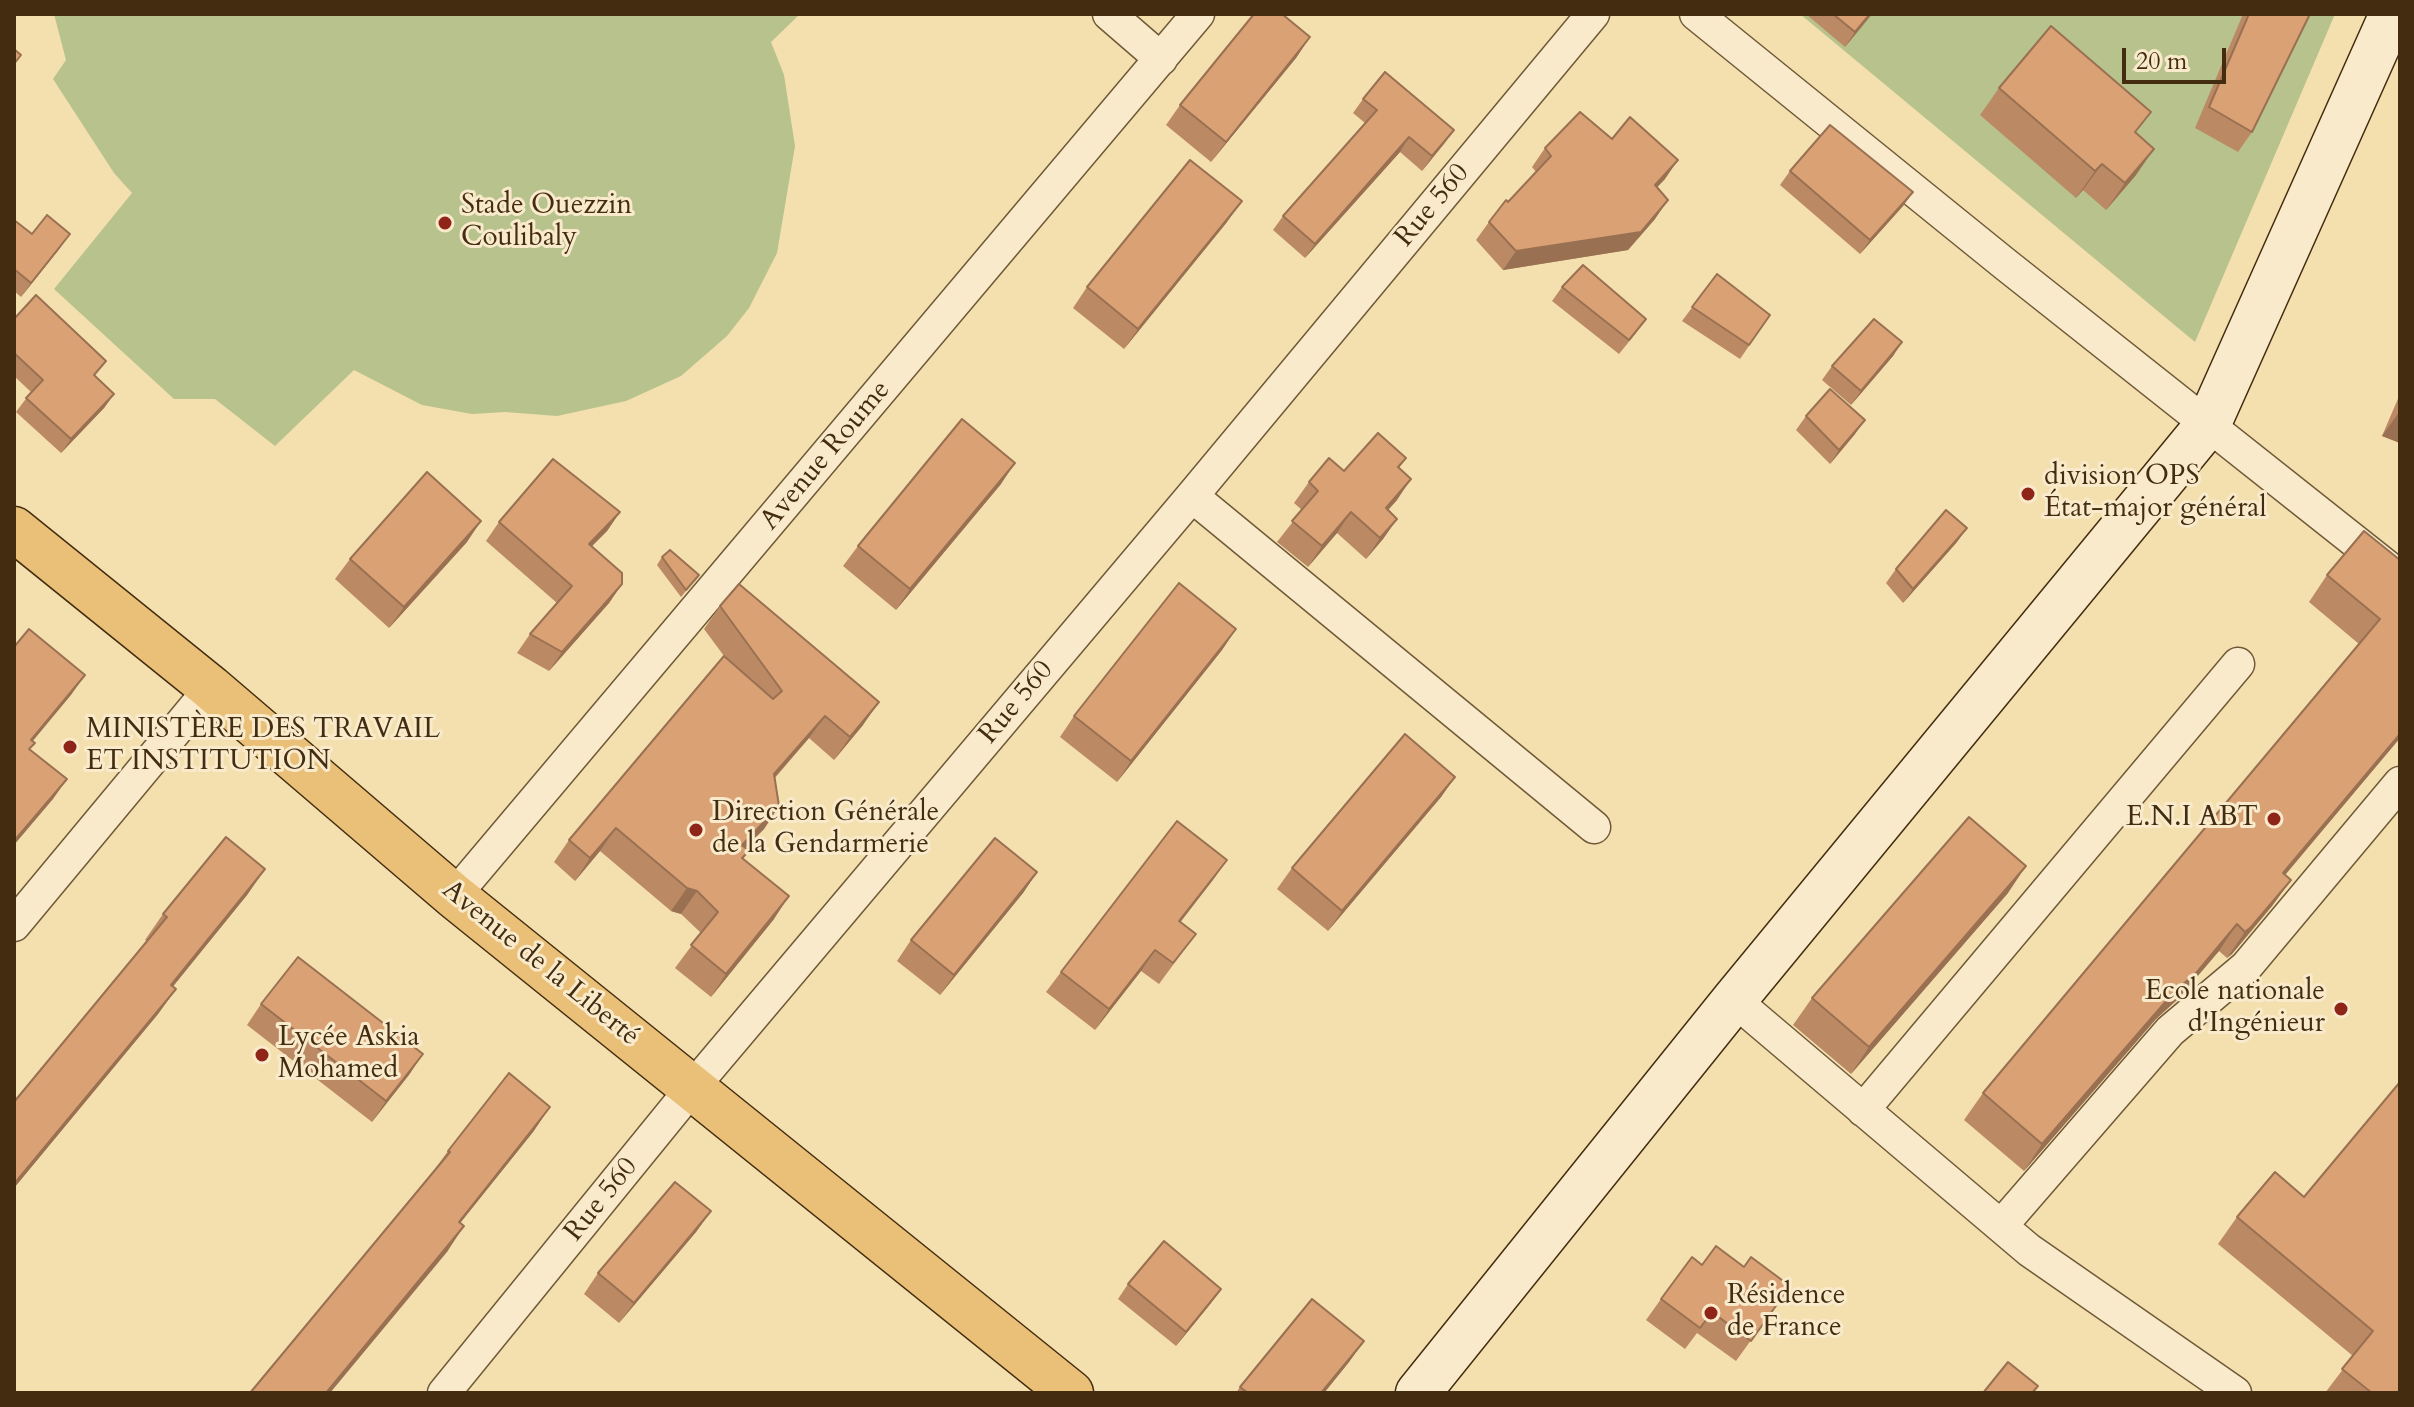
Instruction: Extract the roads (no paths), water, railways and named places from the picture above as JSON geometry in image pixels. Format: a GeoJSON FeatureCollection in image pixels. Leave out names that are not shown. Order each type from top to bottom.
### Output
{"type":"FeatureCollection","features":[{"type":"Feature","properties":{"kind":"main road","name":"Avenue de la Liberté"},"geometry":{"type":"LineString","coordinates":[[14,529],[211,688],[454,896],[1071,1393]]}},
{"type":"Feature","properties":{"kind":"street"},"geometry":{"type":"LineString","coordinates":[[1109,14],[1161,59]]}},
{"type":"Feature","properties":{"kind":"street","name":"Avenue Roume"},"geometry":{"type":"LineString","coordinates":[[454,896],[1198,14]]}},
{"type":"Feature","properties":{"kind":"street","name":"Rue 560"},"geometry":{"type":"LineString","coordinates":[[444,1393],[693,1087],[1192,496],[1593,14]]}},
{"type":"Feature","properties":{"kind":"street"},"geometry":{"type":"LineString","coordinates":[[1696,14],[2400,577]]}},
{"type":"Feature","properties":{"kind":"street"},"geometry":{"type":"LineString","coordinates":[[1418,1393],[1734,1000],[2209,423],[2392,14]]}},
{"type":"Feature","properties":{"kind":"street"},"geometry":{"type":"LineString","coordinates":[[1192,496],[1594,827]]}},
{"type":"Feature","properties":{"kind":"street"},"geometry":{"type":"LineString","coordinates":[[1863,1110],[2238,664]]}},
{"type":"Feature","properties":{"kind":"street"},"geometry":{"type":"LineString","coordinates":[[14,925],[211,688]]}},
{"type":"Feature","properties":{"kind":"street"},"geometry":{"type":"LineString","coordinates":[[2001,1226],[2170,1031],[2246,967],[2400,783]]}},
{"type":"Feature","properties":{"kind":"street"},"geometry":{"type":"LineString","coordinates":[[1734,1000],[2029,1250],[2235,1393]]}},
{"type":"Feature","properties":{"kind":"place","name":"Stade Ouezzin Coulibaly"},"geometry":{"type":"Point","coordinates":[445,223]}},
{"type":"Feature","properties":{"kind":"place","name":"division OPS État-major général"},"geometry":{"type":"Point","coordinates":[2028,494]}},
{"type":"Feature","properties":{"kind":"place","name":"MINISTÈRE DES TRAVAIL ET INSTITUTION"},"geometry":{"type":"Point","coordinates":[70,747]}},
{"type":"Feature","properties":{"kind":"place","name":"E.N.I ABT"},"geometry":{"type":"Point","coordinates":[2274,819]}},
{"type":"Feature","properties":{"kind":"place","name":"Direction Générale de la Gendarmerie"},"geometry":{"type":"Point","coordinates":[696,830]}},
{"type":"Feature","properties":{"kind":"place","name":"Ecole nationale d'Ingénieur"},"geometry":{"type":"Point","coordinates":[2341,1009]}},
{"type":"Feature","properties":{"kind":"place","name":"Lycée Askia Mohamed"},"geometry":{"type":"Point","coordinates":[262,1055]}},
{"type":"Feature","properties":{"kind":"place","name":"Résidence de France"},"geometry":{"type":"Point","coordinates":[1711,1313]}}]}
